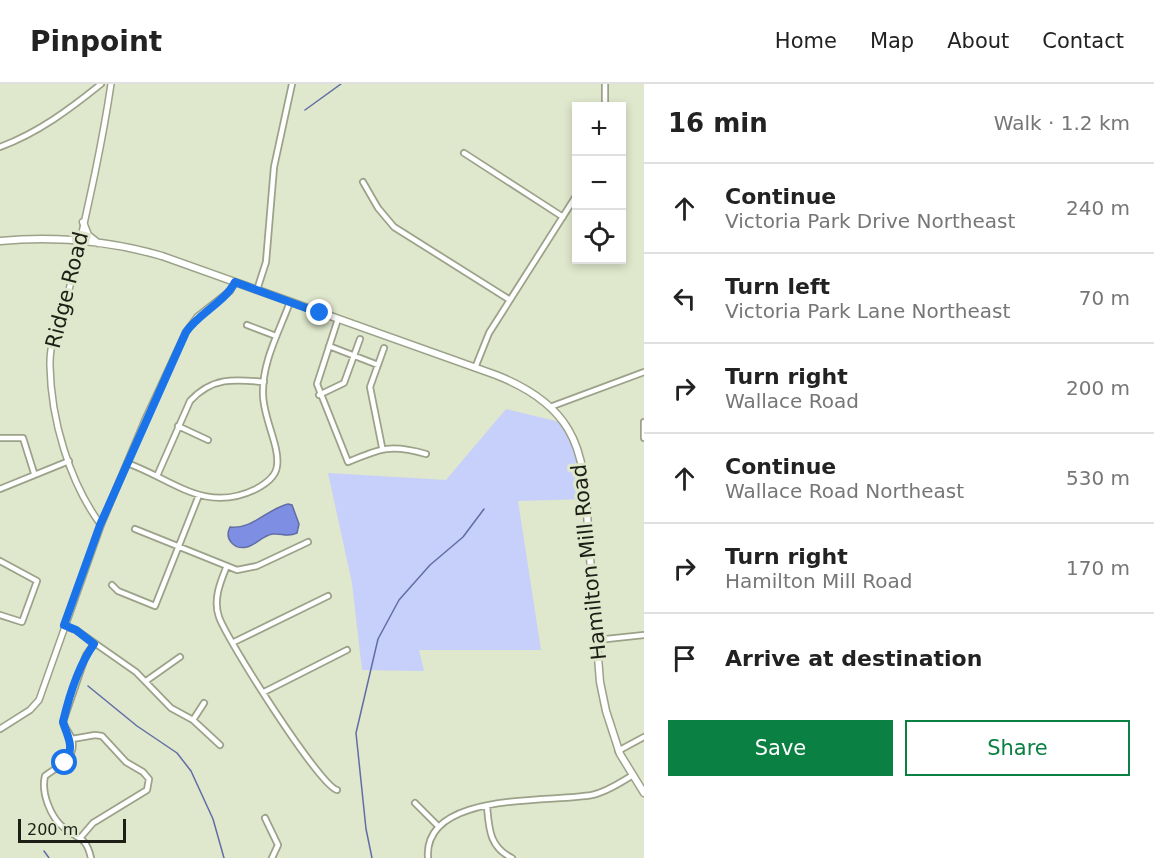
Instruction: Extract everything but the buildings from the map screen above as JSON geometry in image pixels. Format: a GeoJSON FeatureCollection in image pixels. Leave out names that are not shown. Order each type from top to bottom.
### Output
{"type":"FeatureCollection","features":[{"type":"Feature","properties":{"kind":"main road"},"geometry":{"type":"LineString","coordinates":[[83,222],[88,235],[99,243]]}},
{"type":"Feature","properties":{"kind":"main road","name":"Hamilton Mill Road"},"geometry":{"type":"LineString","coordinates":[[0,241],[78,241],[140,250],[515,382],[550,406],[568,429],[579,457],[584,481],[597,640],[605,705],[618,751],[644,794]]}},
{"type":"Feature","properties":{"kind":"street"},"geometry":{"type":"LineString","coordinates":[[0,147],[21,139],[51,122],[102,84]]}},
{"type":"Feature","properties":{"kind":"street","name":"Ridge Road"},"geometry":{"type":"LineString","coordinates":[[100,525],[85,499],[69,461],[54,412],[50,365],[53,339],[69,288],[100,149],[111,84]]}},
{"type":"Feature","properties":{"kind":"street"},"geometry":{"type":"LineString","coordinates":[[257,290],[266,262],[274,167],[292,84]]}},
{"type":"Feature","properties":{"kind":"street"},"geometry":{"type":"LineString","coordinates":[[605,84],[605,102]]}},
{"type":"Feature","properties":{"kind":"street"},"geometry":{"type":"LineString","coordinates":[[464,153],[562,217]]}},
{"type":"Feature","properties":{"kind":"street"},"geometry":{"type":"LineString","coordinates":[[363,182],[378,208],[394,226],[510,300]]}},
{"type":"Feature","properties":{"kind":"street"},"geometry":{"type":"LineString","coordinates":[[476,368],[489,333],[572,202]]}},
{"type":"Feature","properties":{"kind":"street"},"geometry":{"type":"LineString","coordinates":[[0,729],[30,710],[39,700],[100,525],[186,332],[197,317],[230,291],[235,282]]}},
{"type":"Feature","properties":{"kind":"street"},"geometry":{"type":"LineString","coordinates":[[127,463],[199,495],[221,500],[240,496],[269,480],[276,471],[277,457],[265,413],[264,382],[276,336],[290,302]]}},
{"type":"Feature","properties":{"kind":"street"},"geometry":{"type":"LineString","coordinates":[[338,319],[317,378],[320,395],[348,462],[382,447],[400,447],[426,454]]}},
{"type":"Feature","properties":{"kind":"street"},"geometry":{"type":"LineString","coordinates":[[248,325],[276,336]]}},
{"type":"Feature","properties":{"kind":"street"},"geometry":{"type":"LineString","coordinates":[[320,395],[344,383],[360,339]]}},
{"type":"Feature","properties":{"kind":"street"},"geometry":{"type":"LineString","coordinates":[[329,346],[378,364]]}},
{"type":"Feature","properties":{"kind":"street"},"geometry":{"type":"LineString","coordinates":[[382,447],[370,393],[384,348]]}},
{"type":"Feature","properties":{"kind":"street"},"geometry":{"type":"LineString","coordinates":[[550,406],[644,372]]}},
{"type":"Feature","properties":{"kind":"street"},"geometry":{"type":"LineString","coordinates":[[157,476],[190,401],[214,382],[226,380],[264,382]]}},
{"type":"Feature","properties":{"kind":"street"},"geometry":{"type":"LineString","coordinates":[[644,422],[644,438]]}},
{"type":"Feature","properties":{"kind":"street"},"geometry":{"type":"LineString","coordinates":[[178,426],[208,440]]}},
{"type":"Feature","properties":{"kind":"street"},"geometry":{"type":"LineString","coordinates":[[0,438],[23,438],[34,473]]}},
{"type":"Feature","properties":{"kind":"street"},"geometry":{"type":"LineString","coordinates":[[0,489],[34,473],[69,461]]}},
{"type":"Feature","properties":{"kind":"street"},"geometry":{"type":"LineString","coordinates":[[112,585],[118,591],[155,606],[199,495]]}},
{"type":"Feature","properties":{"kind":"street"},"geometry":{"type":"LineString","coordinates":[[135,529],[226,568],[247,570],[308,542]]}},
{"type":"Feature","properties":{"kind":"street"},"geometry":{"type":"LineString","coordinates":[[0,561],[37,581],[22,622],[0,615]]}},
{"type":"Feature","properties":{"kind":"street"},"geometry":{"type":"LineString","coordinates":[[226,568],[220,585],[217,605],[219,617],[288,731],[326,783],[337,790]]}},
{"type":"Feature","properties":{"kind":"street"},"geometry":{"type":"LineString","coordinates":[[234,642],[328,596]]}},
{"type":"Feature","properties":{"kind":"street"},"geometry":{"type":"LineString","coordinates":[[64,625],[76,630],[146,681],[171,708],[193,720],[220,745]]}},
{"type":"Feature","properties":{"kind":"street"},"geometry":{"type":"LineString","coordinates":[[597,640],[644,635]]}},
{"type":"Feature","properties":{"kind":"street"},"geometry":{"type":"LineString","coordinates":[[91,858],[86,842],[61,825],[44,794],[43,784],[45,776],[65,763],[71,753],[72,739],[63,722],[86,655],[94,644]]}},
{"type":"Feature","properties":{"kind":"street"},"geometry":{"type":"LineString","coordinates":[[264,692],[347,650]]}},
{"type":"Feature","properties":{"kind":"street"},"geometry":{"type":"LineString","coordinates":[[146,681],[180,657]]}},
{"type":"Feature","properties":{"kind":"street"},"geometry":{"type":"LineString","coordinates":[[193,720],[204,703]]}},
{"type":"Feature","properties":{"kind":"street"},"geometry":{"type":"LineString","coordinates":[[72,739],[87,735],[102,736],[126,762],[143,772],[149,779],[147,790],[93,823],[81,837]]}},
{"type":"Feature","properties":{"kind":"street"},"geometry":{"type":"LineString","coordinates":[[618,751],[644,737]]}},
{"type":"Feature","properties":{"kind":"street"},"geometry":{"type":"LineString","coordinates":[[428,858],[432,837],[439,827],[448,818],[472,807],[594,795],[633,775]]}},
{"type":"Feature","properties":{"kind":"street"},"geometry":{"type":"LineString","coordinates":[[415,803],[439,827]]}},
{"type":"Feature","properties":{"kind":"street"},"geometry":{"type":"LineString","coordinates":[[487,806],[489,835],[500,851],[512,858]]}},
{"type":"Feature","properties":{"kind":"street"},"geometry":{"type":"LineString","coordinates":[[265,818],[278,845],[272,858]]}},
{"type":"Feature","properties":{"kind":"shaded area"},"geometry":{"type":"Polygon","coordinates":[[[506,409],[568,424],[585,464],[586,499],[518,501],[541,650],[419,650],[424,671],[362,670],[352,583],[328,473],[446,480],[506,409]]]}},
{"type":"Feature","properties":{"kind":"water"},"geometry":{"type":"Polygon","coordinates":[[[288,504],[292,505],[299,524],[297,533],[269,535],[247,547],[238,547],[231,543],[228,536],[230,527],[245,525],[288,504]]]}},
{"type":"Feature","properties":{"kind":"waterway"},"geometry":{"type":"LineString","coordinates":[[305,110],[341,84]]}},
{"type":"Feature","properties":{"kind":"waterway"},"geometry":{"type":"LineString","coordinates":[[372,858],[366,829],[356,733],[378,639],[399,600],[430,565],[463,537],[484,509]]}},
{"type":"Feature","properties":{"kind":"waterway"},"geometry":{"type":"LineString","coordinates":[[88,686],[137,726],[177,753],[191,771],[213,819],[224,858]]}},
{"type":"Feature","properties":{"kind":"waterway"},"geometry":{"type":"LineString","coordinates":[[44,851],[49,858]]}},
{"type":"Feature","properties":{"kind":"route"},"geometry":{"type":"LineString","coordinates":[[65,763],[71,753],[72,739],[66,733],[63,722],[86,655],[94,644],[76,630],[64,625],[100,525],[186,332],[197,317],[230,291],[235,282],[320,313]]}}]}
